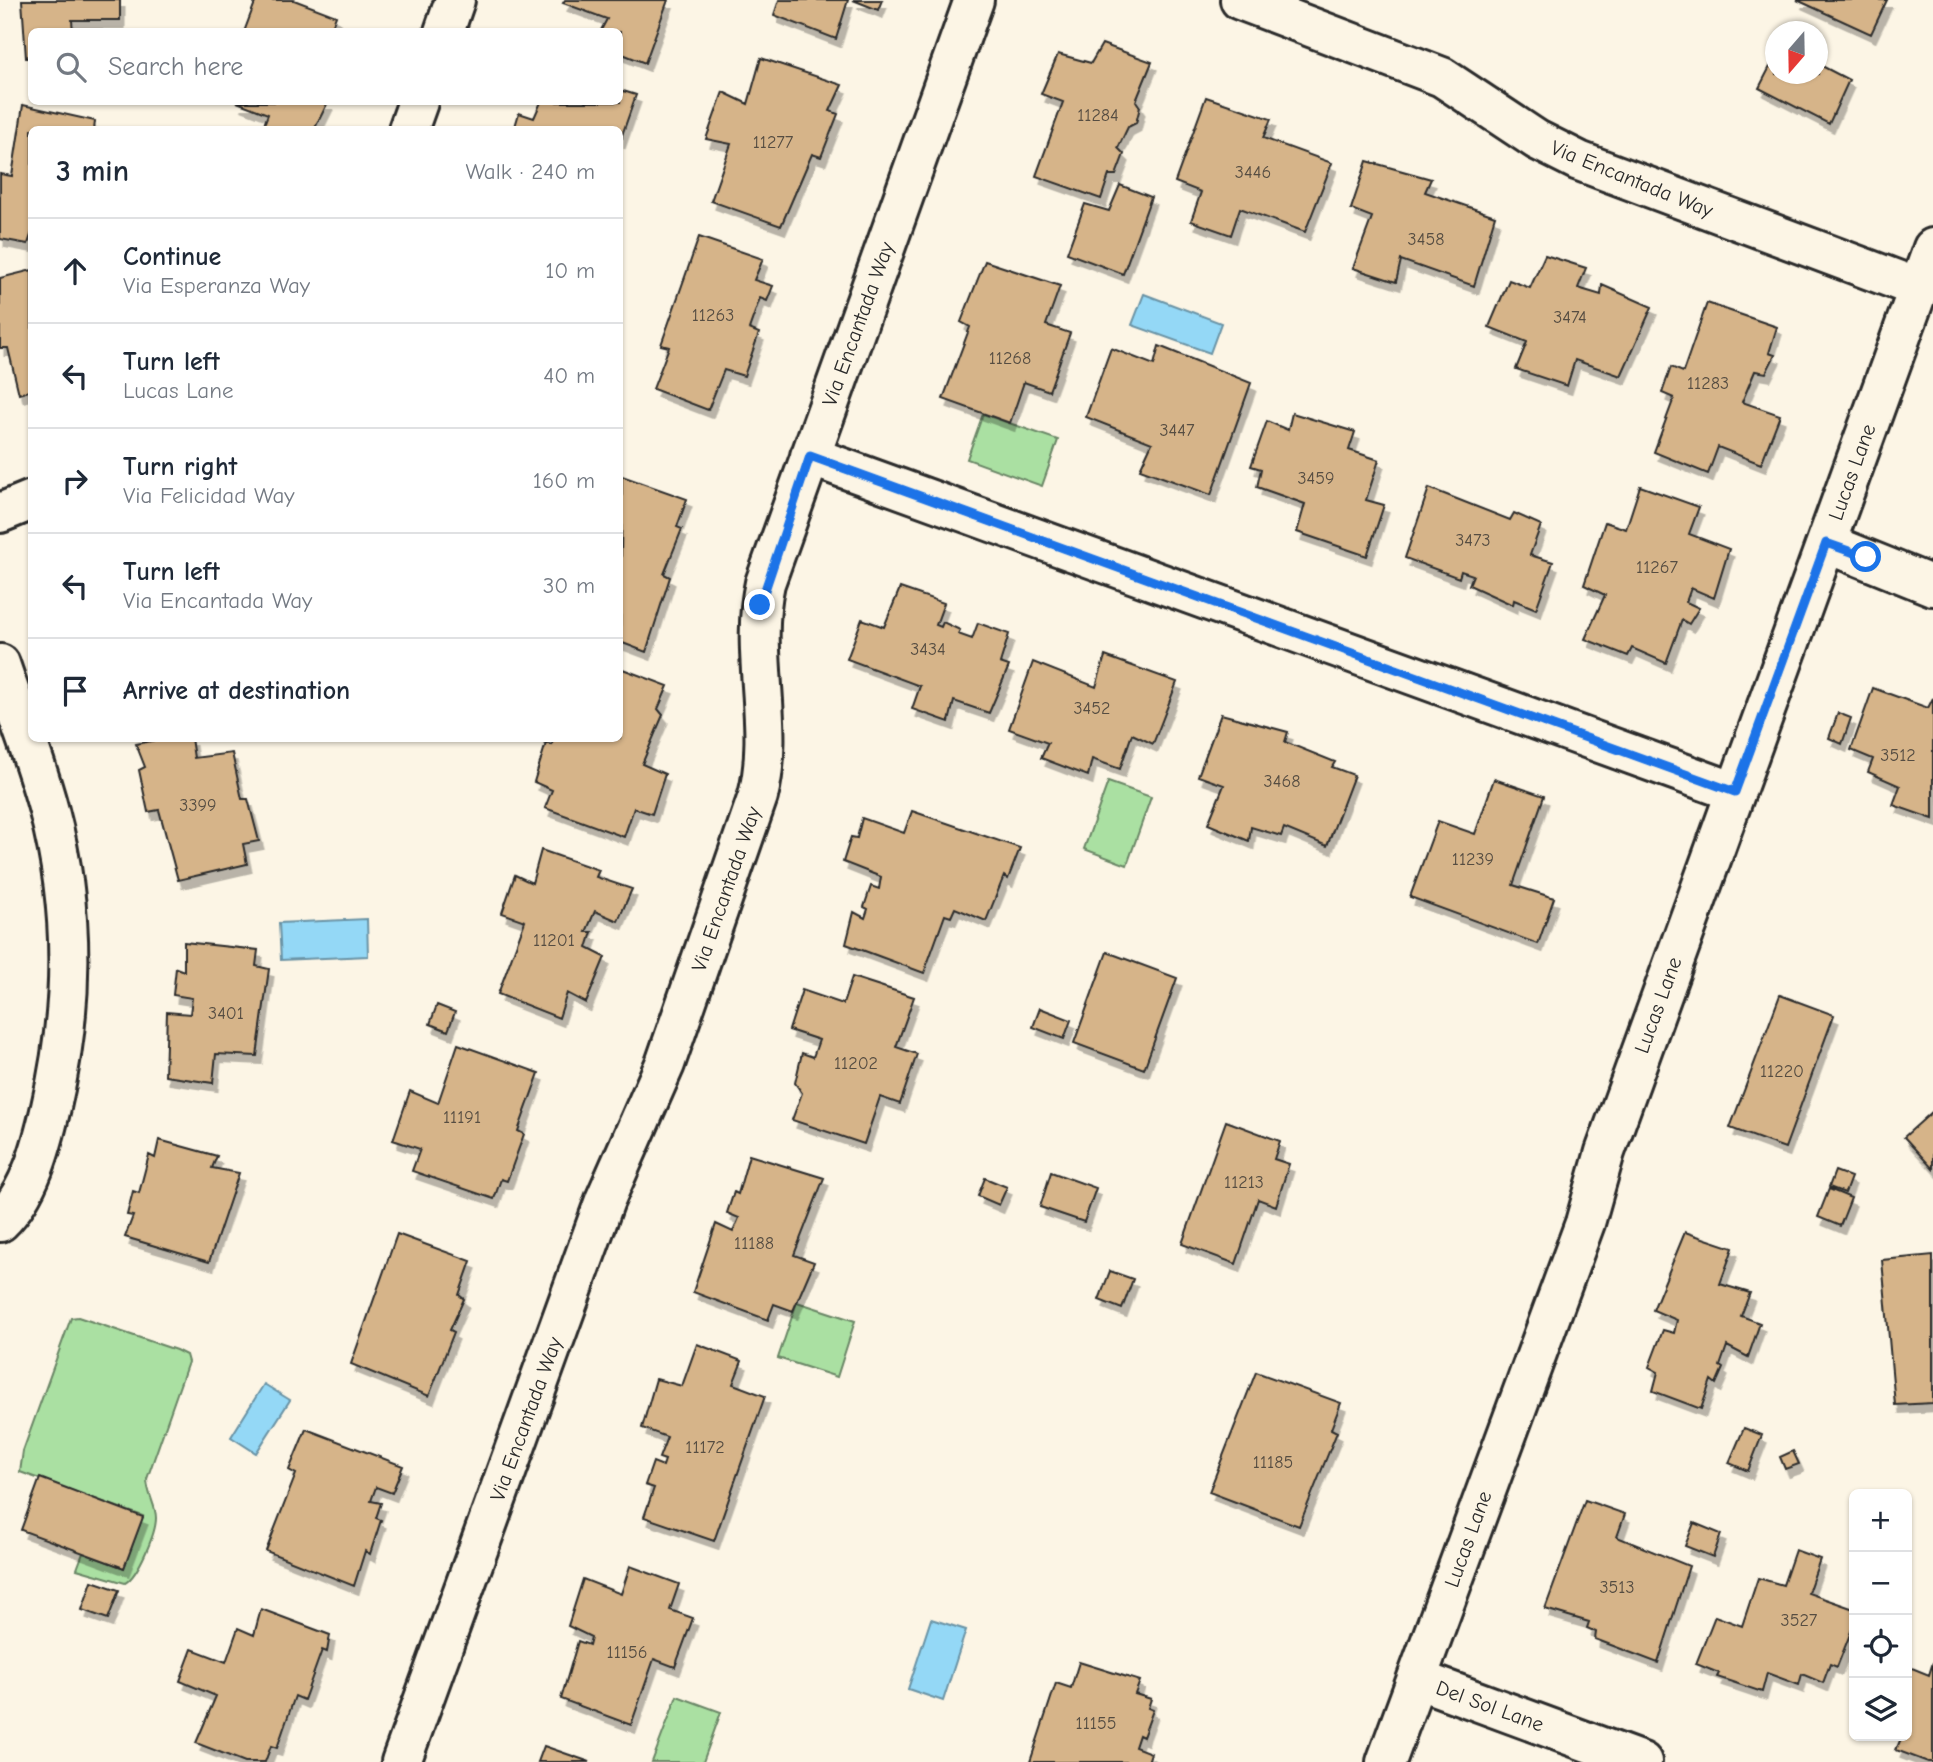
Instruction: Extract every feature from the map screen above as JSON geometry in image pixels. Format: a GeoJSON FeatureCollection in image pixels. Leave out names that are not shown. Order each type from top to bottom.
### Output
{"type":"FeatureCollection","features":[{"type":"Feature","properties":{"kind":"street"},"geometry":{"type":"LineString","coordinates":[[444,28],[455,0]]}},
{"type":"Feature","properties":{"kind":"street","name":"Via Encantada Way"},"geometry":{"type":"LineString","coordinates":[[401,1762],[605,1200],[665,1064],[758,796],[764,774],[765,751],[760,605],[810,456],[974,0]]}},
{"type":"Feature","properties":{"kind":"street","name":"Via Encantada Way"},"geometry":{"type":"LineString","coordinates":[[1240,0],[1442,77],[1537,140],[1579,161],[1918,288]]}},
{"type":"Feature","properties":{"kind":"street"},"geometry":{"type":"LineString","coordinates":[[409,126],[417,105]]}},
{"type":"Feature","properties":{"kind":"street","name":"Lucas Lane"},"geometry":{"type":"LineString","coordinates":[[1386,1762],[1585,1223],[1605,1152],[1933,248]]}},
{"type":"Feature","properties":{"kind":"street"},"geometry":{"type":"LineString","coordinates":[[810,456],[1735,792]]}},
{"type":"Feature","properties":{"kind":"street"},"geometry":{"type":"LineString","coordinates":[[0,513],[28,502]]}},
{"type":"Feature","properties":{"kind":"street"},"geometry":{"type":"LineString","coordinates":[[1826,543],[1933,586]]}},
{"type":"Feature","properties":{"kind":"street"},"geometry":{"type":"LineString","coordinates":[[0,664],[48,809],[59,852],[68,924],[70,982],[59,1074],[47,1124],[25,1188],[19,1200],[0,1222]]}},
{"type":"Feature","properties":{"kind":"street","name":"Del Sol Lane"},"geometry":{"type":"LineString","coordinates":[[1417,1679],[1642,1762]]}},
{"type":"Feature","properties":{"kind":"green space"},"geometry":{"type":"Polygon","coordinates":[[[983,414],[1058,440],[1042,486],[967,459],[983,414]]]}},
{"type":"Feature","properties":{"kind":"green space"},"geometry":{"type":"Polygon","coordinates":[[[1108,782],[1151,797],[1127,865],[1084,849],[1108,782]]]}},
{"type":"Feature","properties":{"kind":"green space"},"geometry":{"type":"Polygon","coordinates":[[[797,1302],[855,1321],[837,1377],[778,1358],[797,1302]]]}},
{"type":"Feature","properties":{"kind":"green space"},"geometry":{"type":"Polygon","coordinates":[[[78,1317],[176,1350],[186,1355],[188,1362],[147,1479],[156,1513],[153,1534],[141,1563],[125,1583],[77,1569],[83,1553],[124,1568],[143,1516],[20,1472],[23,1451],[71,1318],[78,1317]]]}},
{"type":"Feature","properties":{"kind":"green space"},"geometry":{"type":"Polygon","coordinates":[[[677,1696],[721,1712],[703,1762],[652,1762],[677,1696]]]}},
{"type":"Feature","properties":{"kind":"water"},"geometry":{"type":"Polygon","coordinates":[[[1144,294],[1221,323],[1210,353],[1132,325],[1144,294]]]}},
{"type":"Feature","properties":{"kind":"water"},"geometry":{"type":"Polygon","coordinates":[[[367,919],[368,956],[281,960],[279,923],[367,919]]]}},
{"type":"Feature","properties":{"kind":"water"},"geometry":{"type":"Polygon","coordinates":[[[264,1384],[290,1400],[256,1453],[231,1437],[264,1384]]]}},
{"type":"Feature","properties":{"kind":"water"},"geometry":{"type":"Polygon","coordinates":[[[931,1619],[966,1630],[943,1701],[908,1689],[931,1619]]]}},
{"type":"Feature","properties":{"kind":"building"},"geometry":{"type":"Polygon","coordinates":[[[22,0],[120,0],[120,20],[72,20],[73,28],[28,28],[26,58],[22,0]]]}},
{"type":"Feature","properties":{"kind":"building"},"geometry":{"type":"Polygon","coordinates":[[[256,0],[294,0],[336,16],[332,28],[246,28],[256,0]]]}},
{"type":"Feature","properties":{"kind":"building"},"geometry":{"type":"Polygon","coordinates":[[[565,0],[668,0],[645,63],[623,54],[623,28],[602,28],[607,19],[563,3],[565,0]]]}},
{"type":"Feature","properties":{"kind":"building"},"geometry":{"type":"Polygon","coordinates":[[[779,0],[848,0],[836,39],[774,15],[779,0]]]}},
{"type":"Feature","properties":{"kind":"building"},"geometry":{"type":"Polygon","coordinates":[[[853,0],[882,0],[878,10],[853,0]]]}},
{"type":"Feature","properties":{"kind":"building"},"geometry":{"type":"Polygon","coordinates":[[[1797,0],[1887,0],[1871,34],[1797,0]]]}},
{"type":"Feature","properties":{"kind":"building"},"geometry":{"type":"Polygon","coordinates":[[[1102,44],[1152,62],[1136,101],[1140,107],[1136,123],[1128,127],[1118,148],[1124,154],[1116,175],[1109,175],[1101,199],[1036,176],[1063,102],[1041,94],[1058,54],[1091,63],[1102,44]]]}},
{"type":"Feature","properties":{"kind":"building"},"geometry":{"type":"Polygon","coordinates":[[[761,58],[842,85],[830,111],[838,114],[821,157],[812,154],[781,226],[711,201],[731,144],[706,139],[723,92],[748,104],[761,58]]]}},
{"type":"Feature","properties":{"kind":"building"},"geometry":{"type":"Polygon","coordinates":[[[1828,69],[1849,80],[1829,124],[1759,88],[1765,76],[1765,84],[1828,84],[1828,69]]]}},
{"type":"Feature","properties":{"kind":"building"},"geometry":{"type":"Polygon","coordinates":[[[623,91],[636,95],[623,132],[623,126],[515,126],[519,113],[534,118],[540,105],[623,105],[623,91]]]}},
{"type":"Feature","properties":{"kind":"building"},"geometry":{"type":"Polygon","coordinates":[[[1206,97],[1271,119],[1263,138],[1332,163],[1305,232],[1240,208],[1231,235],[1191,221],[1201,192],[1175,182],[1206,97]]]}},
{"type":"Feature","properties":{"kind":"building"},"geometry":{"type":"Polygon","coordinates":[[[23,105],[95,121],[94,126],[28,126],[28,244],[0,239],[0,174],[12,176],[23,105]]]}},
{"type":"Feature","properties":{"kind":"building"},"geometry":{"type":"Polygon","coordinates":[[[245,105],[326,105],[316,126],[264,126],[268,114],[245,105]]]}},
{"type":"Feature","properties":{"kind":"building"},"geometry":{"type":"Polygon","coordinates":[[[1367,161],[1431,179],[1425,192],[1495,216],[1474,286],[1401,260],[1396,282],[1353,268],[1372,217],[1351,209],[1367,161]]]}},
{"type":"Feature","properties":{"kind":"building"},"geometry":{"type":"Polygon","coordinates":[[[1120,185],[1151,197],[1123,274],[1067,253],[1085,204],[1109,211],[1120,185]]]}},
{"type":"Feature","properties":{"kind":"building"},"geometry":{"type":"Polygon","coordinates":[[[699,237],[763,259],[754,280],[773,286],[767,301],[760,298],[749,329],[759,333],[744,376],[724,370],[708,410],[653,389],[669,347],[661,345],[699,237]]]}},
{"type":"Feature","properties":{"kind":"building"},"geometry":{"type":"Polygon","coordinates":[[[1545,255],[1586,268],[1578,288],[1601,295],[1602,285],[1652,307],[1621,376],[1575,360],[1567,386],[1516,369],[1527,342],[1489,327],[1509,280],[1530,288],[1545,255]]]}},
{"type":"Feature","properties":{"kind":"building"},"geometry":{"type":"Polygon","coordinates":[[[985,261],[1060,286],[1046,325],[1070,333],[1049,391],[1024,382],[1010,423],[943,399],[970,327],[961,322],[985,261]]]}},
{"type":"Feature","properties":{"kind":"building"},"geometry":{"type":"Polygon","coordinates":[[[28,271],[28,391],[19,394],[8,348],[0,348],[0,278],[28,271]]]}},
{"type":"Feature","properties":{"kind":"building"},"geometry":{"type":"Polygon","coordinates":[[[1707,303],[1777,327],[1769,353],[1775,355],[1766,373],[1755,371],[1742,402],[1780,415],[1761,464],[1718,447],[1708,474],[1654,452],[1674,398],[1662,393],[1671,367],[1683,372],[1707,303]]]}},
{"type":"Feature","properties":{"kind":"building"},"geometry":{"type":"Polygon","coordinates":[[[1159,346],[1251,383],[1211,495],[1140,469],[1152,443],[1086,417],[1111,348],[1154,365],[1159,346]]]}},
{"type":"Feature","properties":{"kind":"building"},"geometry":{"type":"Polygon","coordinates":[[[1292,413],[1355,432],[1349,450],[1379,460],[1366,500],[1384,505],[1367,556],[1297,532],[1305,504],[1257,487],[1261,469],[1251,466],[1267,421],[1288,430],[1292,413]]]}},
{"type":"Feature","properties":{"kind":"building"},"geometry":{"type":"Polygon","coordinates":[[[623,476],[687,499],[677,527],[682,529],[664,574],[670,577],[646,652],[623,643],[623,476]]]}},
{"type":"Feature","properties":{"kind":"building"},"geometry":{"type":"Polygon","coordinates":[[[1640,486],[1699,507],[1689,534],[1729,549],[1714,598],[1691,588],[1686,602],[1699,608],[1689,624],[1682,620],[1666,663],[1632,648],[1628,656],[1585,639],[1605,595],[1584,585],[1605,522],[1626,529],[1640,486]]]}},
{"type":"Feature","properties":{"kind":"building"},"geometry":{"type":"Polygon","coordinates":[[[1429,488],[1510,520],[1514,513],[1541,525],[1530,555],[1553,562],[1536,609],[1514,600],[1513,605],[1469,585],[1473,575],[1461,571],[1459,578],[1405,558],[1429,488]]]}},
{"type":"Feature","properties":{"kind":"building"},"geometry":{"type":"Polygon","coordinates":[[[900,588],[944,603],[936,625],[941,627],[943,622],[960,630],[958,634],[972,639],[978,623],[1009,634],[1000,663],[1009,666],[989,713],[954,701],[949,722],[912,709],[920,686],[847,659],[862,619],[884,627],[900,588]]]}},
{"type":"Feature","properties":{"kind":"building"},"geometry":{"type":"Polygon","coordinates":[[[1105,656],[1177,682],[1153,744],[1132,734],[1120,769],[1092,759],[1088,776],[1041,758],[1048,743],[1009,729],[1033,662],[1096,687],[1105,656]]]}},
{"type":"Feature","properties":{"kind":"building"},"geometry":{"type":"Polygon","coordinates":[[[623,669],[668,686],[658,709],[663,715],[642,764],[665,774],[652,814],[634,808],[624,837],[545,808],[552,790],[534,782],[546,743],[552,745],[553,742],[623,742],[623,669]]]}},
{"type":"Feature","properties":{"kind":"building"},"geometry":{"type":"Polygon","coordinates":[[[1873,688],[1928,708],[1933,698],[1933,819],[1893,805],[1900,786],[1868,772],[1873,759],[1851,750],[1873,688]]]}},
{"type":"Feature","properties":{"kind":"building"},"geometry":{"type":"Polygon","coordinates":[[[1838,713],[1851,718],[1842,744],[1829,738],[1838,713]]]}},
{"type":"Feature","properties":{"kind":"building"},"geometry":{"type":"Polygon","coordinates":[[[1221,714],[1288,732],[1285,742],[1335,762],[1332,767],[1354,775],[1327,846],[1284,828],[1281,836],[1251,827],[1249,841],[1208,824],[1224,785],[1198,776],[1221,714]]]}},
{"type":"Feature","properties":{"kind":"building"},"geometry":{"type":"Polygon","coordinates":[[[192,742],[194,758],[232,753],[242,799],[248,799],[259,841],[243,844],[247,864],[178,880],[159,810],[148,812],[139,770],[145,767],[136,744],[192,742]]]}},
{"type":"Feature","properties":{"kind":"building"},"geometry":{"type":"Polygon","coordinates":[[[1494,779],[1544,796],[1513,885],[1554,898],[1538,944],[1410,897],[1438,821],[1475,834],[1494,779]]]}},
{"type":"Feature","properties":{"kind":"building"},"geometry":{"type":"Polygon","coordinates":[[[912,811],[1020,848],[1008,879],[1004,876],[986,921],[955,908],[951,917],[945,915],[924,973],[846,944],[854,912],[865,918],[868,909],[864,907],[871,886],[879,889],[881,877],[843,862],[851,837],[857,838],[862,818],[904,833],[912,811]]]}},
{"type":"Feature","properties":{"kind":"building"},"geometry":{"type":"Polygon","coordinates":[[[541,850],[599,870],[596,877],[632,889],[618,921],[595,911],[586,932],[592,932],[587,948],[605,957],[586,1003],[567,993],[559,1018],[498,994],[525,921],[502,913],[515,875],[532,883],[541,850]]]}},
{"type":"Feature","properties":{"kind":"building"},"geometry":{"type":"Polygon","coordinates":[[[184,942],[258,950],[256,966],[269,969],[257,1056],[216,1054],[213,1083],[165,1076],[167,1012],[190,1014],[192,998],[173,995],[176,968],[184,971],[184,942]]]}},
{"type":"Feature","properties":{"kind":"building"},"geometry":{"type":"Polygon","coordinates":[[[1107,952],[1177,978],[1144,1069],[1074,1043],[1107,952]]]}},
{"type":"Feature","properties":{"kind":"building"},"geometry":{"type":"Polygon","coordinates":[[[852,977],[914,997],[896,1047],[917,1054],[900,1104],[880,1097],[864,1144],[792,1120],[802,1093],[795,1083],[802,1053],[813,1057],[819,1040],[789,1030],[802,990],[843,1004],[852,977]]]}},
{"type":"Feature","properties":{"kind":"building"},"geometry":{"type":"Polygon","coordinates":[[[1780,995],[1834,1015],[1785,1148],[1730,1128],[1780,995]]]}},
{"type":"Feature","properties":{"kind":"building"},"geometry":{"type":"Polygon","coordinates":[[[437,1005],[455,1012],[448,1031],[430,1024],[437,1005]]]}},
{"type":"Feature","properties":{"kind":"building"},"geometry":{"type":"Polygon","coordinates":[[[1040,1008],[1071,1020],[1064,1039],[1033,1027],[1040,1008]]]}},
{"type":"Feature","properties":{"kind":"building"},"geometry":{"type":"Polygon","coordinates":[[[458,1044],[539,1073],[518,1131],[524,1134],[507,1181],[501,1179],[494,1199],[412,1171],[420,1149],[393,1140],[410,1091],[438,1103],[458,1044]]]}},
{"type":"Feature","properties":{"kind":"building"},"geometry":{"type":"Polygon","coordinates":[[[1933,1111],[1933,1169],[1904,1137],[1933,1111]]]}},
{"type":"Feature","properties":{"kind":"building"},"geometry":{"type":"Polygon","coordinates":[[[1226,1121],[1280,1141],[1274,1159],[1289,1164],[1276,1206],[1258,1199],[1236,1264],[1182,1244],[1226,1121]]]}},
{"type":"Feature","properties":{"kind":"building"},"geometry":{"type":"Polygon","coordinates":[[[159,1140],[217,1156],[212,1168],[239,1173],[209,1262],[125,1237],[133,1216],[127,1215],[133,1191],[139,1193],[149,1155],[155,1158],[159,1140]]]}},
{"type":"Feature","properties":{"kind":"building"},"geometry":{"type":"Polygon","coordinates":[[[749,1155],[824,1178],[794,1255],[814,1262],[793,1311],[774,1304],[768,1320],[693,1292],[716,1224],[733,1232],[739,1218],[727,1213],[734,1192],[738,1194],[749,1155]]]}},
{"type":"Feature","properties":{"kind":"building"},"geometry":{"type":"Polygon","coordinates":[[[1835,1171],[1851,1177],[1845,1193],[1829,1187],[1835,1171]]]}},
{"type":"Feature","properties":{"kind":"building"},"geometry":{"type":"Polygon","coordinates":[[[1051,1172],[1096,1188],[1084,1222],[1040,1207],[1051,1172]]]}},
{"type":"Feature","properties":{"kind":"building"},"geometry":{"type":"Polygon","coordinates":[[[985,1178],[1007,1187],[999,1205],[978,1196],[985,1178]]]}},
{"type":"Feature","properties":{"kind":"building"},"geometry":{"type":"Polygon","coordinates":[[[1829,1189],[1851,1198],[1840,1226],[1818,1217],[1829,1189]]]}},
{"type":"Feature","properties":{"kind":"building"},"geometry":{"type":"Polygon","coordinates":[[[1685,1232],[1733,1248],[1720,1284],[1750,1293],[1741,1316],[1760,1323],[1748,1357],[1727,1346],[1720,1366],[1723,1368],[1716,1384],[1711,1380],[1701,1409],[1653,1391],[1658,1372],[1649,1367],[1663,1330],[1674,1333],[1677,1320],[1653,1310],[1685,1232]]]}},
{"type":"Feature","properties":{"kind":"building"},"geometry":{"type":"Polygon","coordinates":[[[397,1234],[471,1261],[459,1295],[464,1299],[450,1330],[454,1332],[429,1396],[351,1364],[397,1234]]]}},
{"type":"Feature","properties":{"kind":"building"},"geometry":{"type":"Polygon","coordinates":[[[1933,1255],[1933,1403],[1895,1405],[1882,1260],[1933,1255]]]}},
{"type":"Feature","properties":{"kind":"building"},"geometry":{"type":"Polygon","coordinates":[[[1110,1271],[1133,1279],[1122,1309],[1099,1300],[1110,1271]]]}},
{"type":"Feature","properties":{"kind":"building"},"geometry":{"type":"Polygon","coordinates":[[[697,1344],[742,1361],[733,1384],[765,1396],[714,1541],[644,1517],[654,1488],[645,1485],[653,1462],[663,1466],[665,1460],[659,1458],[667,1437],[642,1428],[656,1379],[682,1386],[697,1344]]]}},
{"type":"Feature","properties":{"kind":"building"},"geometry":{"type":"Polygon","coordinates":[[[1256,1372],[1341,1403],[1331,1429],[1337,1432],[1299,1526],[1209,1492],[1256,1372]]]}},
{"type":"Feature","properties":{"kind":"building"},"geometry":{"type":"Polygon","coordinates":[[[1744,1428],[1762,1435],[1748,1471],[1729,1463],[1744,1428]]]}},
{"type":"Feature","properties":{"kind":"building"},"geometry":{"type":"Polygon","coordinates":[[[306,1429],[403,1466],[392,1493],[376,1487],[371,1501],[381,1503],[376,1518],[381,1520],[370,1554],[365,1551],[354,1586],[266,1551],[296,1474],[289,1470],[306,1429]]]}},
{"type":"Feature","properties":{"kind":"building"},"geometry":{"type":"Polygon","coordinates":[[[1793,1451],[1799,1464],[1785,1469],[1780,1457],[1793,1451]]]}},
{"type":"Feature","properties":{"kind":"building"},"geometry":{"type":"Polygon","coordinates":[[[40,1478],[143,1517],[124,1568],[21,1530],[40,1478]]]}},
{"type":"Feature","properties":{"kind":"building"},"geometry":{"type":"Polygon","coordinates":[[[1585,1500],[1625,1514],[1617,1537],[1689,1566],[1658,1663],[1595,1639],[1596,1632],[1587,1628],[1589,1622],[1545,1609],[1585,1500]]]}},
{"type":"Feature","properties":{"kind":"building"},"geometry":{"type":"Polygon","coordinates":[[[1694,1523],[1721,1534],[1713,1557],[1685,1546],[1694,1523]]]}},
{"type":"Feature","properties":{"kind":"building"},"geometry":{"type":"Polygon","coordinates":[[[1795,1550],[1820,1559],[1808,1593],[1849,1607],[1849,1637],[1837,1667],[1830,1664],[1823,1683],[1802,1674],[1799,1685],[1767,1673],[1762,1692],[1717,1677],[1719,1673],[1696,1664],[1715,1616],[1742,1626],[1758,1578],[1783,1585],[1795,1550]]]}},
{"type":"Feature","properties":{"kind":"building"},"geometry":{"type":"Polygon","coordinates":[[[630,1566],[679,1584],[670,1610],[693,1618],[675,1667],[654,1659],[631,1725],[561,1699],[578,1641],[589,1645],[591,1637],[568,1626],[583,1579],[621,1594],[630,1566]]]}},
{"type":"Feature","properties":{"kind":"building"},"geometry":{"type":"Polygon","coordinates":[[[92,1581],[119,1590],[108,1619],[82,1610],[92,1581]]]}},
{"type":"Feature","properties":{"kind":"building"},"geometry":{"type":"Polygon","coordinates":[[[261,1609],[330,1635],[327,1652],[322,1650],[304,1700],[295,1696],[277,1748],[271,1746],[265,1762],[245,1762],[196,1743],[216,1696],[180,1681],[192,1649],[226,1662],[238,1628],[254,1635],[261,1609]]]}},
{"type":"Feature","properties":{"kind":"building"},"geometry":{"type":"Polygon","coordinates":[[[1079,1662],[1140,1681],[1135,1694],[1151,1699],[1148,1708],[1153,1710],[1143,1737],[1139,1735],[1135,1747],[1151,1753],[1148,1762],[1030,1762],[1056,1683],[1071,1688],[1079,1662]]]}},
{"type":"Feature","properties":{"kind":"building"},"geometry":{"type":"Polygon","coordinates":[[[1933,1662],[1933,1762],[1896,1750],[1900,1741],[1912,1741],[1912,1668],[1929,1675],[1933,1662]]]}},
{"type":"Feature","properties":{"kind":"building"},"geometry":{"type":"Polygon","coordinates":[[[544,1746],[590,1762],[538,1762],[544,1746]]]}},
{"type":"Feature","properties":{"kind":"route"},"geometry":{"type":"LineString","coordinates":[[760,605],[765,583],[810,456],[1735,792],[1826,543],[1866,557]]}}]}
